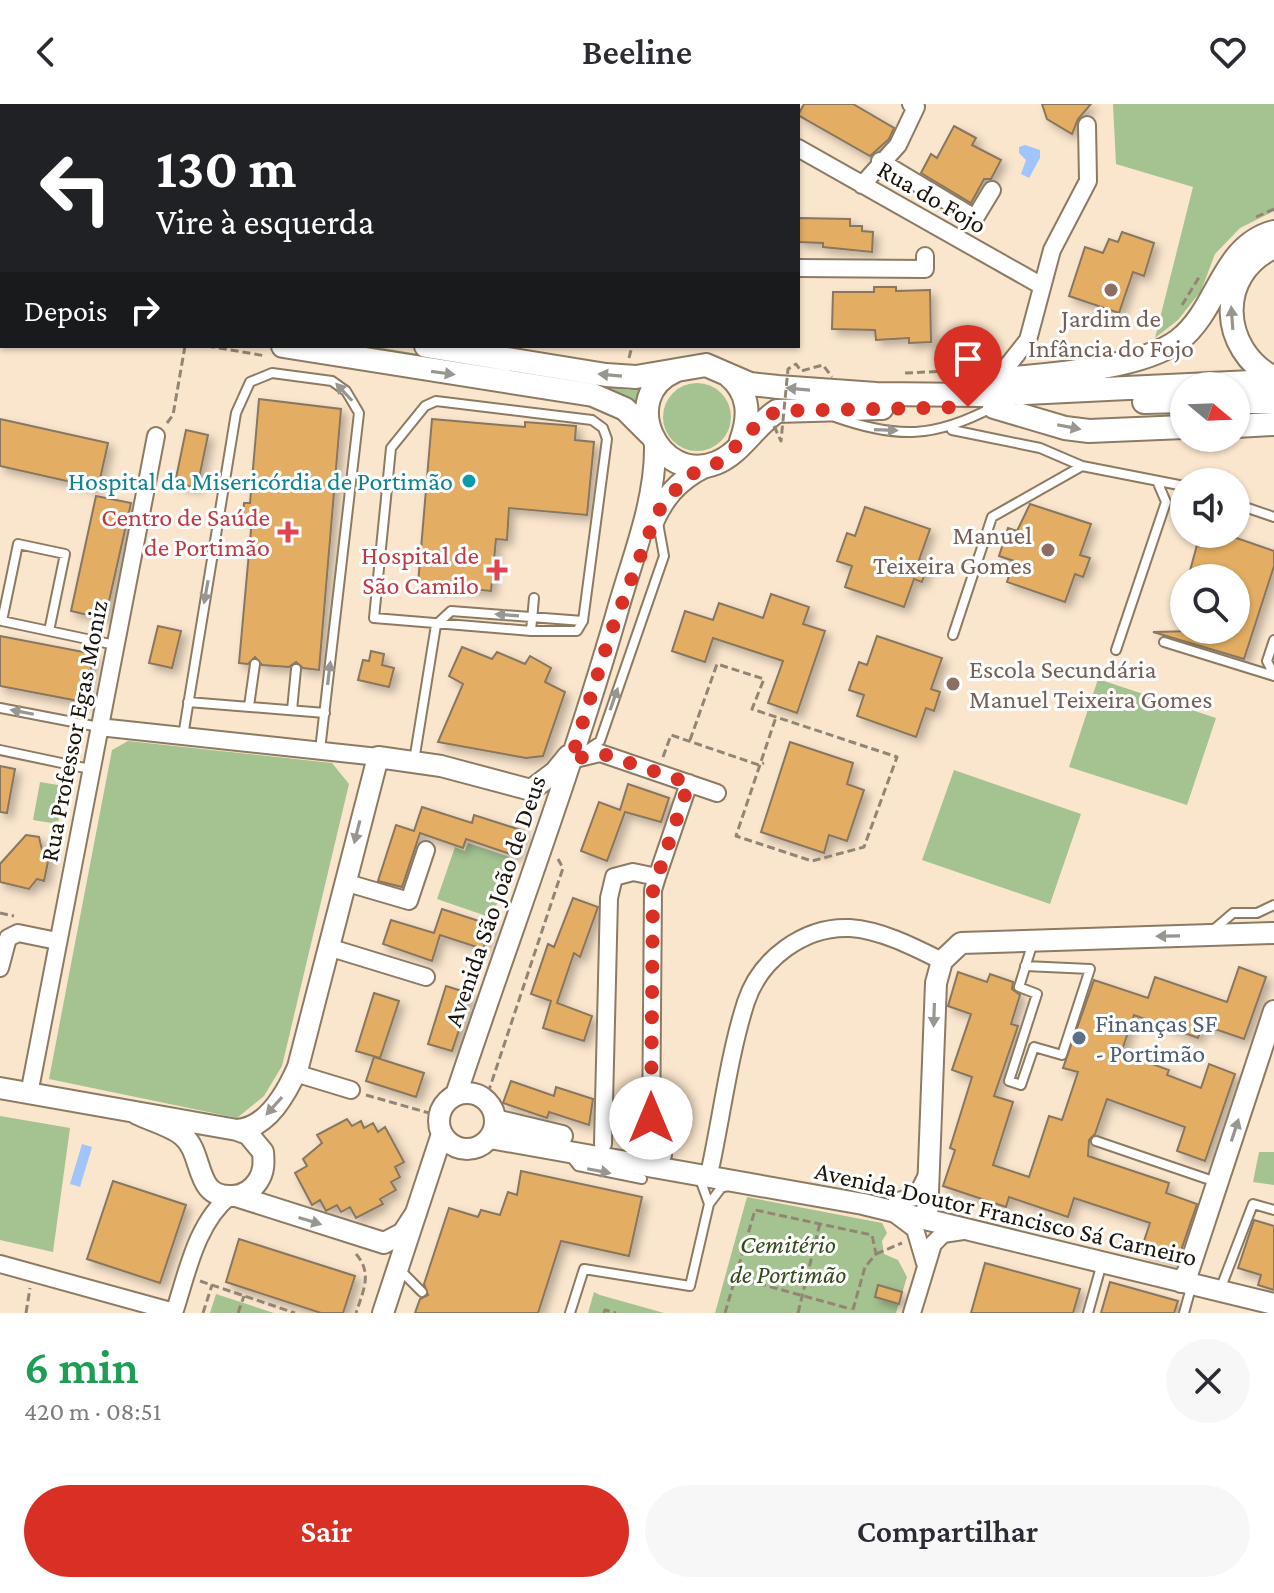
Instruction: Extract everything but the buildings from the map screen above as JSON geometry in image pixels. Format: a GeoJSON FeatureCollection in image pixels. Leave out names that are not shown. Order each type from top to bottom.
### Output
{"type":"FeatureCollection","features":[{"type":"Feature","properties":{"kind":"main road"},"geometry":{"type":"LineString","coordinates":[[876,394],[1125,362],[1161,351],[1195,325],[1237,254],[1274,232]]}},
{"type":"Feature","properties":{"kind":"main road"},"geometry":{"type":"LineString","coordinates":[[1274,247],[1249,264],[1236,286],[1231,322],[1245,357],[1274,380]]}},
{"type":"Feature","properties":{"kind":"main road"},"geometry":{"type":"LineString","coordinates":[[296,348],[593,395],[625,409],[665,456],[687,466],[705,467],[720,462],[762,420],[777,411],[802,414],[1170,401]]}},
{"type":"Feature","properties":{"kind":"main road"},"geometry":{"type":"LineString","coordinates":[[438,348],[606,375],[654,375],[687,366],[715,368],[750,384],[876,394],[982,395],[1274,380]]}},
{"type":"Feature","properties":{"kind":"main road"},"geometry":{"type":"LineString","coordinates":[[652,439],[648,403],[655,387],[668,374],[687,366]]}},
{"type":"Feature","properties":{"kind":"main road"},"geometry":{"type":"LineString","coordinates":[[715,368],[737,383],[745,399],[748,421],[739,446]]}},
{"type":"Feature","properties":{"kind":"main road"},"geometry":{"type":"LineString","coordinates":[[1250,402],[1274,402]]}},
{"type":"Feature","properties":{"kind":"main road"},"geometry":{"type":"LineString","coordinates":[[994,407],[1065,428],[1089,431],[1170,428]]}},
{"type":"Feature","properties":{"kind":"main road"},"geometry":{"type":"LineString","coordinates":[[1250,425],[1274,424]]}},
{"type":"Feature","properties":{"kind":"street"},"geometry":{"type":"LineString","coordinates":[[862,185],[880,161],[898,145],[916,107],[911,104]]}},
{"type":"Feature","properties":{"kind":"street"},"geometry":{"type":"LineString","coordinates":[[997,379],[1028,340],[1052,250],[1088,181],[1087,125]]}},
{"type":"Feature","properties":{"kind":"street","name":"Rua do Fojo"},"geometry":{"type":"LineString","coordinates":[[800,149],[1042,286]]}},
{"type":"Feature","properties":{"kind":"street"},"geometry":{"type":"LineString","coordinates":[[880,161],[975,218],[992,190]]}},
{"type":"Feature","properties":{"kind":"street"},"geometry":{"type":"LineString","coordinates":[[800,268],[925,269],[925,256]]}},
{"type":"Feature","properties":{"kind":"street","name":"Rua Professor Egas Moniz"},"geometry":{"type":"LineString","coordinates":[[29,1094],[156,436]]}},
{"type":"Feature","properties":{"kind":"street"},"geometry":{"type":"LineString","coordinates":[[611,632],[653,482],[652,439]]}},
{"type":"Feature","properties":{"kind":"street"},"geometry":{"type":"LineString","coordinates":[[611,632],[657,513],[672,490],[687,476],[705,467]]}},
{"type":"Feature","properties":{"kind":"street","name":"Avenida São João de Deus"},"geometry":{"type":"LineString","coordinates":[[472,1094],[476,1034],[536,854],[574,754],[611,632]]}},
{"type":"Feature","properties":{"kind":"street"},"geometry":{"type":"LineString","coordinates":[[99,727],[414,763],[542,793],[550,802],[548,821]]}},
{"type":"Feature","properties":{"kind":"street"},"geometry":{"type":"LineString","coordinates":[[523,788],[555,772],[574,754],[600,753],[717,793]]}},
{"type":"Feature","properties":{"kind":"street"},"geometry":{"type":"LineString","coordinates":[[378,757],[295,1073],[278,1104],[247,1129],[221,1130],[204,1142],[200,1171],[210,1189],[384,1243],[395,1256],[397,1272]]}},
{"type":"Feature","properties":{"kind":"street"},"geometry":{"type":"LineString","coordinates":[[663,1155],[651,1139],[653,890],[689,783]]}},
{"type":"Feature","properties":{"kind":"street"},"geometry":{"type":"LineString","coordinates":[[523,788],[534,800],[539,821],[536,854]]}},
{"type":"Feature","properties":{"kind":"street"},"geometry":{"type":"LineString","coordinates":[[344,882],[409,901],[426,850]]}},
{"type":"Feature","properties":{"kind":"street"},"geometry":{"type":"LineString","coordinates":[[603,1144],[609,898],[614,877],[633,872],[657,877]]}},
{"type":"Feature","properties":{"kind":"street"},"geometry":{"type":"LineString","coordinates":[[704,1170],[747,1000],[766,966],[787,946],[812,933],[850,928],[892,938],[942,961]]}},
{"type":"Feature","properties":{"kind":"street"},"geometry":{"type":"LineString","coordinates":[[0,968],[8,938],[18,933],[57,941]]}},
{"type":"Feature","properties":{"kind":"street"},"geometry":{"type":"LineString","coordinates":[[925,1265],[935,998],[942,961],[961,943],[1268,935]]}},
{"type":"Feature","properties":{"kind":"street"},"geometry":{"type":"LineString","coordinates":[[328,947],[426,977]]}},
{"type":"Feature","properties":{"kind":"street"},"geometry":{"type":"LineString","coordinates":[[1187,1279],[1274,1011]]}},
{"type":"Feature","properties":{"kind":"street"},"geometry":{"type":"LineString","coordinates":[[295,1073],[351,1090]]}},
{"type":"Feature","properties":{"kind":"street"},"geometry":{"type":"LineString","coordinates":[[0,1088],[235,1129],[257,1142],[264,1163],[256,1184],[216,1207],[204,1227],[174,1312],[0,1264]]}},
{"type":"Feature","properties":{"kind":"street"},"geometry":{"type":"LineString","coordinates":[[383,1313],[419,1204],[448,1100],[472,1094],[489,1103],[492,1129],[475,1148],[460,1148],[442,1164],[419,1204],[403,1233],[384,1243]]}},
{"type":"Feature","properties":{"kind":"street"},"geometry":{"type":"LineString","coordinates":[[604,1107],[622,1124],[651,1118]]}},
{"type":"Feature","properties":{"kind":"street"},"geometry":{"type":"LineString","coordinates":[[137,1114],[183,1136],[192,1145],[206,1206],[204,1227]]}},
{"type":"Feature","properties":{"kind":"street"},"geometry":{"type":"LineString","coordinates":[[441,1126],[460,1148]]}},
{"type":"Feature","properties":{"kind":"street","name":"Avenida Doutor Francisco Sá Carneiro"},"geometry":{"type":"LineString","coordinates":[[492,1129],[663,1155],[738,1182],[892,1205]]}},
{"type":"Feature","properties":{"kind":"street","name":"Avenida Doutor Francisco Sá Carneiro"},"geometry":{"type":"LineString","coordinates":[[492,1129],[564,1149],[704,1170],[927,1212],[1274,1304]]}},
{"type":"Feature","properties":{"kind":"street"},"geometry":{"type":"LineString","coordinates":[[925,1265],[915,1229],[892,1205],[916,1197],[930,1168]]}},
{"type":"Feature","properties":{"kind":"street","name":"Avenida Doutor Francisco Sá Carneiro"},"geometry":{"type":"LineString","coordinates":[[927,1212],[981,1230],[1103,1262],[1187,1279],[1223,1282],[1274,1304]]}},
{"type":"Feature","properties":{"kind":"street"},"geometry":{"type":"LineString","coordinates":[[912,1313],[933,1244],[943,1234],[981,1230]]}},
{"type":"Feature","properties":{"kind":"lane"},"geometry":{"type":"LineString","coordinates":[[183,736],[236,413],[250,382],[272,373],[332,381],[346,391],[359,413],[320,750]]}},
{"type":"Feature","properties":{"kind":"lane"},"geometry":{"type":"LineString","coordinates":[[436,401],[592,420],[603,428],[607,439],[583,621],[577,631],[568,634],[374,618],[391,448],[425,406],[436,401]]}},
{"type":"Feature","properties":{"kind":"lane"},"geometry":{"type":"LineString","coordinates":[[802,414],[874,431],[943,429],[957,426],[994,407]]}},
{"type":"Feature","properties":{"kind":"lane"},"geometry":{"type":"LineString","coordinates":[[943,429],[1013,441],[1063,456],[1082,466],[1170,483]]}},
{"type":"Feature","properties":{"kind":"lane"},"geometry":{"type":"LineString","coordinates":[[953,635],[992,517],[1082,466]]}},
{"type":"Feature","properties":{"kind":"lane"},"geometry":{"type":"LineString","coordinates":[[1116,650],[1166,502],[1157,480]]}},
{"type":"Feature","properties":{"kind":"lane"},"geometry":{"type":"LineString","coordinates":[[1250,509],[1274,517]]}},
{"type":"Feature","properties":{"kind":"lane"},"geometry":{"type":"LineString","coordinates":[[574,754],[600,741],[664,556],[657,513]]}},
{"type":"Feature","properties":{"kind":"lane"},"geometry":{"type":"LineString","coordinates":[[49,631],[65,554],[18,544],[2,621],[49,631],[115,645]]}},
{"type":"Feature","properties":{"kind":"lane"},"geometry":{"type":"LineString","coordinates":[[531,631],[534,598]]}},
{"type":"Feature","properties":{"kind":"lane"},"geometry":{"type":"LineString","coordinates":[[414,763],[436,625],[451,611],[583,621]]}},
{"type":"Feature","properties":{"kind":"lane"},"geometry":{"type":"LineString","coordinates":[[1274,640],[1267,661],[1274,676]]}},
{"type":"Feature","properties":{"kind":"lane"},"geometry":{"type":"LineString","coordinates":[[1164,642],[1274,676]]}},
{"type":"Feature","properties":{"kind":"lane"},"geometry":{"type":"LineString","coordinates":[[249,706],[255,664]]}},
{"type":"Feature","properties":{"kind":"lane"},"geometry":{"type":"LineString","coordinates":[[292,710],[296,669]]}},
{"type":"Feature","properties":{"kind":"lane"},"geometry":{"type":"LineString","coordinates":[[188,702],[325,713]]}},
{"type":"Feature","properties":{"kind":"lane"},"geometry":{"type":"LineString","coordinates":[[0,708],[99,727]]}},
{"type":"Feature","properties":{"kind":"lane"},"geometry":{"type":"LineString","coordinates":[[0,750],[90,769]]}},
{"type":"Feature","properties":{"kind":"lane"},"geometry":{"type":"LineString","coordinates":[[1208,935],[1233,913],[1257,913],[1274,905]]}},
{"type":"Feature","properties":{"kind":"lane"},"geometry":{"type":"LineString","coordinates":[[1025,966],[1090,969],[1062,1055],[1034,1047],[1021,1085],[1009,1081],[1037,994],[1019,987],[1025,966],[1033,939]]}},
{"type":"Feature","properties":{"kind":"lane"},"geometry":{"type":"LineString","coordinates":[[1096,1141],[1218,1182]]}},
{"type":"Feature","properties":{"kind":"lane"},"geometry":{"type":"LineString","coordinates":[[564,1149],[578,1166],[642,1179]]}},
{"type":"Feature","properties":{"kind":"lane"},"geometry":{"type":"LineString","coordinates":[[570,1313],[584,1269],[690,1286],[709,1204],[704,1170]]}},
{"type":"Feature","properties":{"kind":"lane"},"geometry":{"type":"LineString","coordinates":[[709,1204],[721,1188],[738,1182]]}},
{"type":"Feature","properties":{"kind":"lane"},"geometry":{"type":"LineString","coordinates":[[1223,1282],[1253,1204],[1274,1210]]}},
{"type":"Feature","properties":{"kind":"lane"},"geometry":{"type":"LineString","coordinates":[[1088,1313],[1103,1262]]}},
{"type":"Feature","properties":{"kind":"lane"},"geometry":{"type":"LineString","coordinates":[[397,1272],[422,1292]]}},
{"type":"Feature","properties":{"kind":"lane"},"geometry":{"type":"LineString","coordinates":[[1184,1313],[1187,1279]]}},
{"type":"Feature","properties":{"kind":"path"},"geometry":{"type":"LineString","coordinates":[[156,436],[173,415],[185,348]]}},
{"type":"Feature","properties":{"kind":"path"},"geometry":{"type":"LineString","coordinates":[[628,363],[632,348]]}},
{"type":"Feature","properties":{"kind":"path"},"geometry":{"type":"LineString","coordinates":[[774,426],[781,441],[788,369],[796,364],[801,371],[823,365],[832,377],[826,378]]}},
{"type":"Feature","properties":{"kind":"path"},"geometry":{"type":"LineString","coordinates":[[892,374],[953,371]]}},
{"type":"Feature","properties":{"kind":"path"},"geometry":{"type":"LineString","coordinates":[[784,377],[799,379]]}},
{"type":"Feature","properties":{"kind":"path"},"geometry":{"type":"LineString","coordinates":[[765,434],[774,426],[802,414]]}},
{"type":"Feature","properties":{"kind":"path"},"geometry":{"type":"LineString","coordinates":[[690,740],[717,664],[764,679],[752,709],[897,757],[864,847],[812,861],[736,836],[776,717]]}},
{"type":"Feature","properties":{"kind":"path"},"geometry":{"type":"LineString","coordinates":[[658,772],[671,735],[759,765],[764,763]]}},
{"type":"Feature","properties":{"kind":"path"},"geometry":{"type":"LineString","coordinates":[[472,1094],[563,868],[558,858],[562,846]]}},
{"type":"Feature","properties":{"kind":"path"},"geometry":{"type":"LineString","coordinates":[[0,913],[25,918]]}},
{"type":"Feature","properties":{"kind":"path"},"geometry":{"type":"LineString","coordinates":[[351,1090],[441,1126]]}},
{"type":"Feature","properties":{"kind":"path"},"geometry":{"type":"LineString","coordinates":[[725,1313],[755,1210],[872,1235],[876,1254]]}},
{"type":"Feature","properties":{"kind":"path"},"geometry":{"type":"LineString","coordinates":[[798,1313],[820,1223]]}},
{"type":"Feature","properties":{"kind":"path"},"geometry":{"type":"LineString","coordinates":[[352,1250],[364,1263],[367,1278],[356,1313]]}},
{"type":"Feature","properties":{"kind":"path"},"geometry":{"type":"LineString","coordinates":[[735,1277],[852,1311],[865,1267],[876,1254],[884,1254]]}},
{"type":"Feature","properties":{"kind":"path"},"geometry":{"type":"LineString","coordinates":[[26,1313],[32,1272]]}},
{"type":"Feature","properties":{"kind":"path"},"geometry":{"type":"LineString","coordinates":[[186,1276],[295,1313]]}},
{"type":"Feature","properties":{"kind":"path"},"geometry":{"type":"LineString","coordinates":[[203,1313],[212,1285]]}},
{"type":"Feature","properties":{"kind":"path"},"geometry":{"type":"LineString","coordinates":[[238,1313],[244,1296]]}},
{"type":"Feature","properties":{"kind":"path"},"geometry":{"type":"LineString","coordinates":[[604,1313],[605,1310],[616,1313]]}},
{"type":"Feature","properties":{"kind":"green space"},"geometry":{"type":"Polygon","coordinates":[[[1113,104],[1274,104],[1274,211],[1240,228],[1215,254],[1201,291],[1178,320],[1155,338],[1193,187],[1116,164],[1113,104]]]}},
{"type":"Feature","properties":{"kind":"green space"},"geometry":{"type":"Polygon","coordinates":[[[346,348],[384,348],[629,390],[643,388],[637,406],[346,348]]]}},
{"type":"Feature","properties":{"kind":"green space"},"geometry":{"type":"Polygon","coordinates":[[[697,383],[721,393],[731,417],[721,441],[697,451],[673,441],[663,417],[673,393],[697,383]]]}},
{"type":"Feature","properties":{"kind":"green space"},"geometry":{"type":"Polygon","coordinates":[[[1098,679],[1216,718],[1187,805],[1069,767],[1098,679]]]}},
{"type":"Feature","properties":{"kind":"green space"},"geometry":{"type":"Polygon","coordinates":[[[128,741],[332,763],[349,784],[282,1066],[264,1096],[237,1118],[49,1079],[112,750],[128,741]]]}},
{"type":"Feature","properties":{"kind":"green space"},"geometry":{"type":"Polygon","coordinates":[[[954,770],[1081,814],[1050,904],[922,860],[954,770]]]}},
{"type":"Feature","properties":{"kind":"green space"},"geometry":{"type":"Polygon","coordinates":[[[40,782],[64,786],[58,824],[33,820],[40,782]]]}},
{"type":"Feature","properties":{"kind":"green space"},"geometry":{"type":"Polygon","coordinates":[[[468,843],[512,858],[492,918],[437,899],[455,847],[465,851],[468,843]]]}},
{"type":"Feature","properties":{"kind":"green space"},"geometry":{"type":"Polygon","coordinates":[[[0,1116],[70,1128],[53,1252],[0,1240],[0,1116]]]}},
{"type":"Feature","properties":{"kind":"green space"},"geometry":{"type":"Polygon","coordinates":[[[1259,1152],[1274,1152],[1274,1185],[1253,1182],[1259,1152]]]}},
{"type":"Feature","properties":{"kind":"green space","name":"Cemitério de Portimão"},"geometry":{"type":"Polygon","coordinates":[[[747,1197],[882,1223],[887,1233],[882,1241],[884,1254],[898,1260],[907,1277],[896,1313],[715,1313],[747,1197]]]}},
{"type":"Feature","properties":{"kind":"green space","name":"Cemitério de Portimão"},"geometry":{"type":"Polygon","coordinates":[[[594,1292],[600,1295],[664,1313],[588,1313],[594,1292]]]}},
{"type":"Feature","properties":{"kind":"green space"},"geometry":{"type":"Polygon","coordinates":[[[216,1294],[274,1313],[210,1313],[216,1294]]]}},
{"type":"Feature","properties":{"kind":"water"},"geometry":{"type":"Polygon","coordinates":[[[1025,145],[1040,150],[1040,158],[1029,178],[1021,174],[1026,160],[1019,153],[1019,147],[1025,145]]]}},
{"type":"Feature","properties":{"kind":"water"},"geometry":{"type":"Polygon","coordinates":[[[82,1144],[92,1147],[80,1187],[70,1184],[82,1144]]]}},
{"type":"Feature","properties":{"kind":"place","name":"Jardim de Infância do Fojo"},"geometry":{"type":"Point","coordinates":[1111,290]}},
{"type":"Feature","properties":{"kind":"place","name":"Hospital da Misericórdia de Portimão"},"geometry":{"type":"Point","coordinates":[469,481]}},
{"type":"Feature","properties":{"kind":"place","name":"Centro de Saúde de Portimão"},"geometry":{"type":"Point","coordinates":[288,532]}},
{"type":"Feature","properties":{"kind":"place","name":"Manuel Teixeira Gomes"},"geometry":{"type":"Point","coordinates":[1048,550]}},
{"type":"Feature","properties":{"kind":"place","name":"Hospital de São Camilo"},"geometry":{"type":"Point","coordinates":[497,570]}},
{"type":"Feature","properties":{"kind":"place","name":"Escola Secundária Manuel Teixeira Gomes"},"geometry":{"type":"Point","coordinates":[953,684]}},
{"type":"Feature","properties":{"kind":"place","name":"Finanças SF - Portimão"},"geometry":{"type":"Point","coordinates":[1079,1038]}},
{"type":"Feature","properties":{"kind":"route"},"geometry":{"type":"LineString","coordinates":[[651,1118],[653,890],[689,783],[600,753],[571,760],[611,632],[657,513],[672,490],[687,476],[720,462],[762,420],[777,411],[968,407]]}}]}
